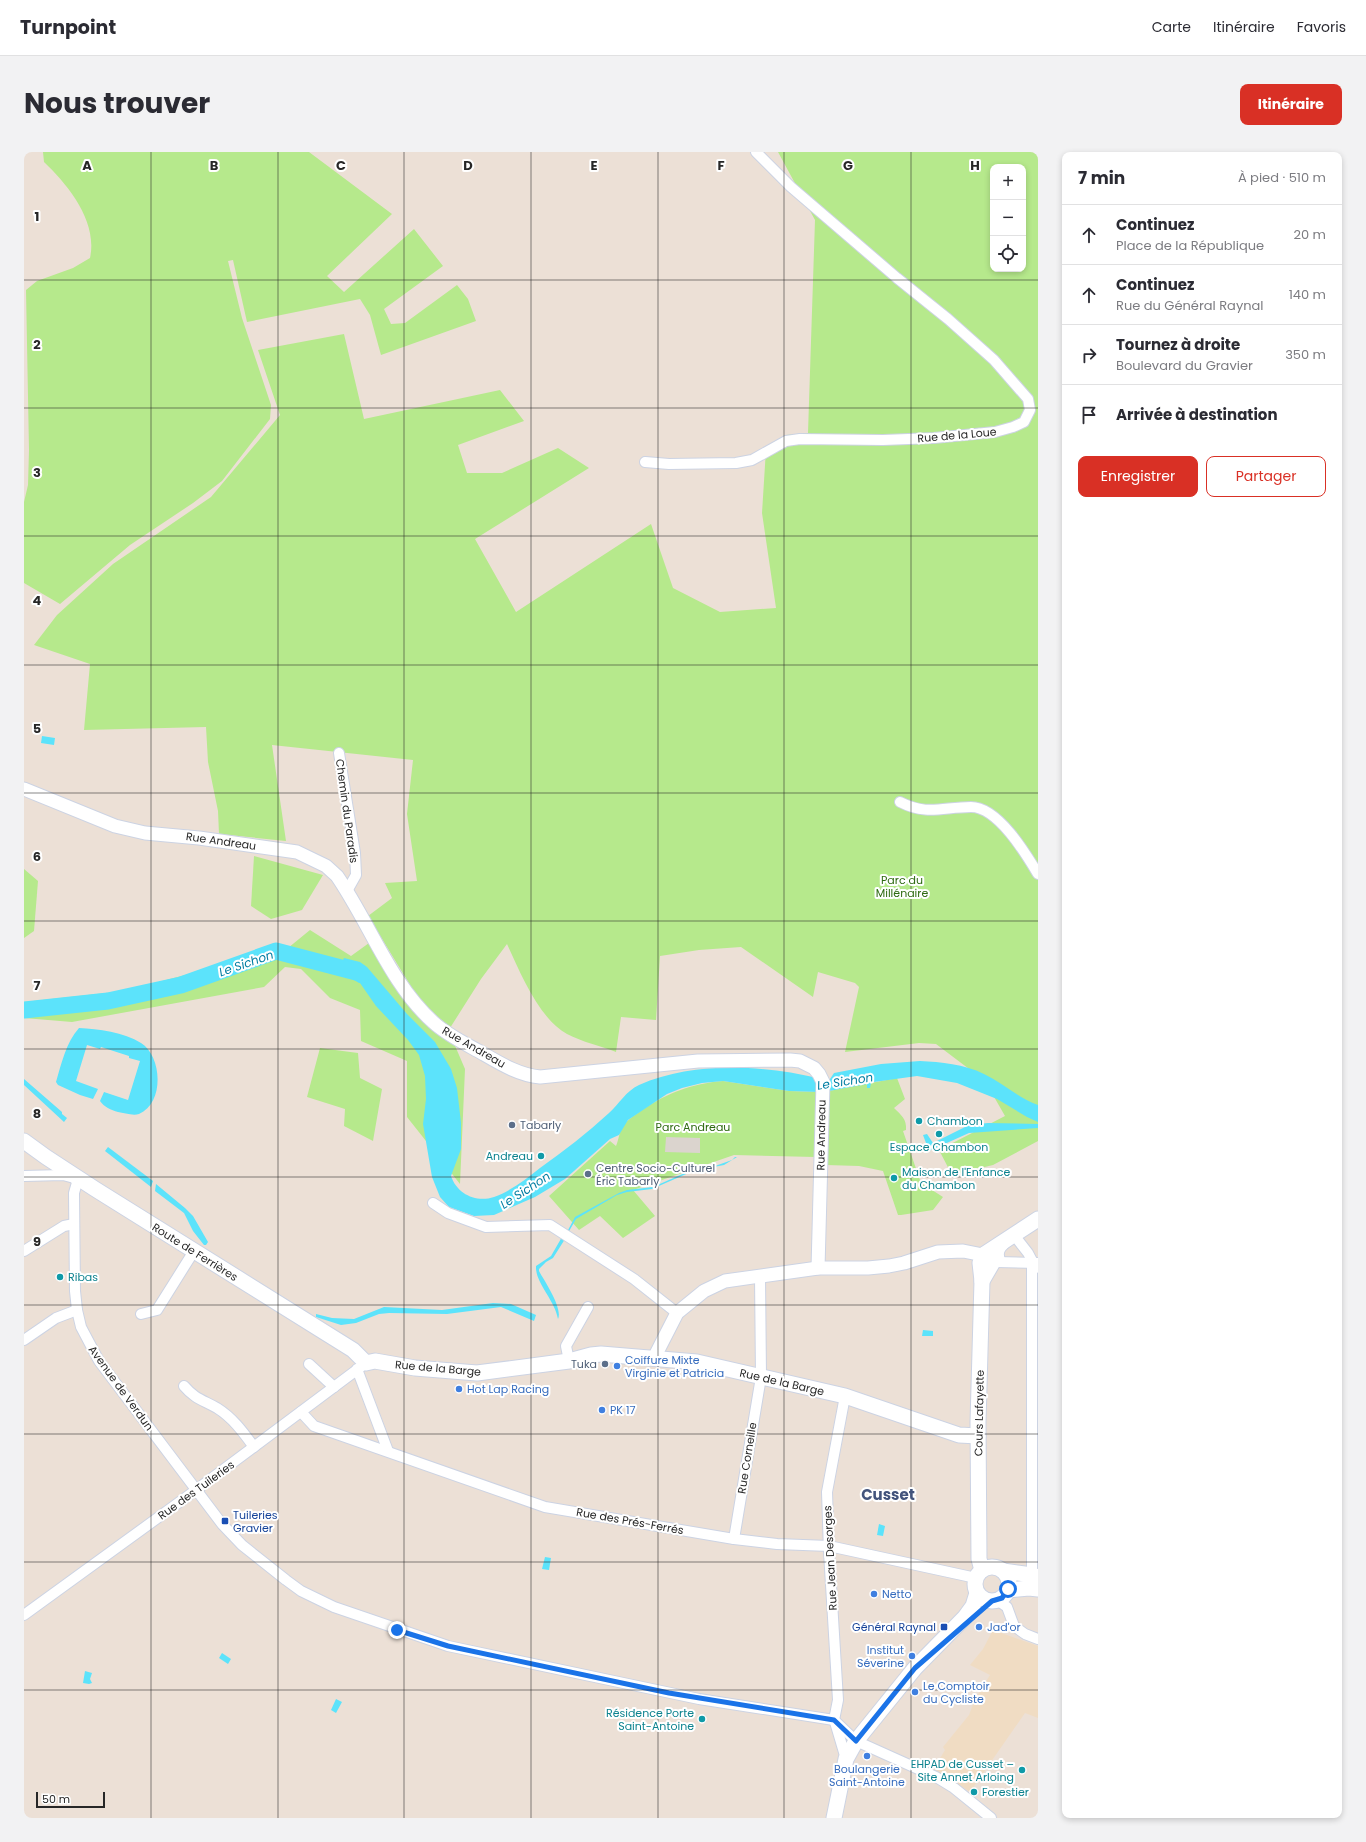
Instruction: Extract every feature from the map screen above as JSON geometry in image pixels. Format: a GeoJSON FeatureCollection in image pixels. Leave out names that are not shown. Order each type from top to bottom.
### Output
{"type":"FeatureCollection","features":[{"type":"Feature","properties":{"kind":"main road","name":"Route de Ferrières"},"geometry":{"type":"LineString","coordinates":[[24,1141],[78,1178],[354,1350],[362,1366]]}},
{"type":"Feature","properties":{"kind":"main road"},"geometry":{"type":"LineString","coordinates":[[992,1260],[1014,1234],[1038,1219]]}},
{"type":"Feature","properties":{"kind":"main road","name":"Cours Lafayette"},"geometry":{"type":"LineString","coordinates":[[987,1576],[986,1559],[979,1544],[978,1436],[982,1281],[992,1260]]}},
{"type":"Feature","properties":{"kind":"main road","name":"Rue de la Barge"},"geometry":{"type":"LineString","coordinates":[[362,1366],[375,1361],[416,1368],[478,1373],[601,1354],[697,1362],[845,1396],[959,1435],[978,1436]]}},
{"type":"Feature","properties":{"kind":"main road"},"geometry":{"type":"LineString","coordinates":[[987,1576],[1035,1576]]}},
{"type":"Feature","properties":{"kind":"main road"},"geometry":{"type":"LineString","coordinates":[[935,1649],[969,1623],[1001,1595],[1009,1583],[987,1576]]}},
{"type":"Feature","properties":{"kind":"main road"},"geometry":{"type":"LineString","coordinates":[[987,1576],[984,1599],[1029,1588],[1038,1589]]}},
{"type":"Feature","properties":{"kind":"main road"},"geometry":{"type":"LineString","coordinates":[[834,1818],[846,1759],[856,1741],[915,1668],[935,1649],[973,1606],[987,1576]]}},
{"type":"Feature","properties":{"kind":"street","name":"Rue de la Loue"},"geometry":{"type":"LineString","coordinates":[[645,462],[669,464],[736,463],[752,460],[786,441],[800,439],[883,440],[934,438],[995,432],[1013,428],[1024,422],[1030,410],[1028,399],[994,360],[948,319],[897,278],[791,187],[756,152]]}},
{"type":"Feature","properties":{"kind":"street","name":"Chemin du Paradis"},"geometry":{"type":"LineString","coordinates":[[339,753],[355,853],[356,875],[347,891]]}},
{"type":"Feature","properties":{"kind":"street","name":"Rue Andreau"},"geometry":{"type":"LineString","coordinates":[[24,789],[115,826],[131,830],[297,852],[314,859],[326,866],[337,876],[405,991],[420,1010],[435,1024],[449,1034],[520,1073],[540,1077],[698,1061],[790,1060],[808,1064],[820,1074],[823,1082],[818,1268]]}},
{"type":"Feature","properties":{"kind":"street"},"geometry":{"type":"LineString","coordinates":[[900,802],[912,808],[937,811],[973,807],[993,816],[1019,843],[1038,874]]}},
{"type":"Feature","properties":{"kind":"street"},"geometry":{"type":"LineString","coordinates":[[24,1176],[63,1176],[78,1178]]}},
{"type":"Feature","properties":{"kind":"street","name":"Avenue de Verdun"},"geometry":{"type":"LineString","coordinates":[[78,1178],[74,1193],[75,1291],[77,1310],[86,1338],[99,1361],[222,1524],[242,1545],[301,1591],[368,1620],[448,1646],[698,1699],[834,1720]]}},
{"type":"Feature","properties":{"kind":"street"},"geometry":{"type":"LineString","coordinates":[[433,1203],[448,1213],[486,1227],[550,1225],[634,1279],[677,1313]]}},
{"type":"Feature","properties":{"kind":"street"},"geometry":{"type":"LineString","coordinates":[[24,1251],[64,1226],[74,1224]]}},
{"type":"Feature","properties":{"kind":"street"},"geometry":{"type":"LineString","coordinates":[[1014,1234],[1036,1266],[1035,1576],[1001,1595],[1014,1626],[1025,1634],[1038,1639]]}},
{"type":"Feature","properties":{"kind":"street"},"geometry":{"type":"LineString","coordinates":[[142,1314],[157,1310],[194,1251]]}},
{"type":"Feature","properties":{"kind":"street"},"geometry":{"type":"LineString","coordinates":[[654,1358],[677,1313],[704,1291],[725,1282],[818,1268],[868,1268],[888,1266],[904,1263],[938,1252],[973,1251],[992,1260],[1036,1266]]}},
{"type":"Feature","properties":{"kind":"street","name":"Rue Corneille"},"geometry":{"type":"LineString","coordinates":[[734,1539],[761,1377],[760,1276]]}},
{"type":"Feature","properties":{"kind":"street"},"geometry":{"type":"LineString","coordinates":[[569,1360],[566,1346],[588,1307]]}},
{"type":"Feature","properties":{"kind":"street"},"geometry":{"type":"LineString","coordinates":[[24,1340],[56,1318],[77,1310]]}},
{"type":"Feature","properties":{"kind":"street"},"geometry":{"type":"LineString","coordinates":[[309,1364],[334,1386]]}},
{"type":"Feature","properties":{"kind":"street"},"geometry":{"type":"LineString","coordinates":[[362,1366],[388,1451]]}},
{"type":"Feature","properties":{"kind":"street","name":"Rue des Tuileries"},"geometry":{"type":"LineString","coordinates":[[24,1615],[196,1490],[362,1366]]}},
{"type":"Feature","properties":{"kind":"street"},"geometry":{"type":"LineString","coordinates":[[184,1386],[193,1396],[217,1408],[231,1419],[240,1427],[254,1447]]}},
{"type":"Feature","properties":{"kind":"street","name":"Rue Jean Desorges"},"geometry":{"type":"LineString","coordinates":[[834,1720],[838,1700],[827,1492],[845,1396]]}},
{"type":"Feature","properties":{"kind":"street","name":"Rue des Prés-Ferrés"},"geometry":{"type":"LineString","coordinates":[[300,1412],[314,1426],[545,1507],[734,1539],[777,1544],[829,1546],[987,1576]]}},
{"type":"Feature","properties":{"kind":"street"},"geometry":{"type":"LineString","coordinates":[[834,1720],[856,1741],[942,1781],[954,1788],[991,1818]]}},
{"type":"Feature","properties":{"kind":"street"},"geometry":{"type":"LineString","coordinates":[[834,1720],[846,1759]]}},
{"type":"Feature","properties":{"kind":"shaded area"},"geometry":{"type":"Polygon","coordinates":[[[666,1137],[700,1138],[700,1153],[665,1152],[666,1137]]]}},
{"type":"Feature","properties":{"kind":"shaded area"},"geometry":{"type":"Polygon","coordinates":[[[993,1630],[1038,1646],[1038,1718],[1025,1713],[970,1792],[944,1775],[933,1770],[945,1750],[943,1747],[969,1715],[975,1699],[990,1675],[970,1665],[983,1649],[993,1630]]]}},
{"type":"Feature","properties":{"kind":"green space"},"geometry":{"type":"Polygon","coordinates":[[[43,152],[309,152],[392,214],[327,276],[344,292],[414,229],[443,266],[384,309],[391,324],[405,323],[457,285],[468,299],[476,321],[381,355],[370,315],[360,299],[247,322],[233,260],[228,261],[242,318],[271,405],[270,419],[222,481],[193,503],[130,545],[60,604],[24,583],[24,502],[28,485],[29,450],[26,290],[37,281],[73,268],[90,258],[91,244],[90,231],[79,205],[71,193],[44,162],[43,152]]]}},
{"type":"Feature","properties":{"kind":"green space","name":"Parc du Millénaire"},"geometry":{"type":"Polygon","coordinates":[[[778,152],[1038,152],[1038,1141],[993,1165],[952,1175],[939,1150],[1005,1116],[985,1081],[936,1044],[919,1043],[845,1052],[859,987],[855,983],[818,972],[813,997],[741,947],[699,950],[660,956],[656,1020],[621,1017],[616,1052],[573,1037],[557,1027],[548,1018],[531,994],[507,944],[481,979],[450,1028],[418,998],[368,916],[392,898],[385,883],[417,881],[407,814],[413,760],[272,745],[286,841],[219,834],[218,811],[208,762],[206,727],[84,730],[90,664],[34,645],[57,615],[113,564],[211,497],[280,415],[258,350],[344,334],[364,419],[500,390],[524,421],[458,445],[467,473],[502,473],[558,448],[589,468],[475,539],[516,612],[651,524],[673,588],[720,612],[776,608],[762,513],[766,449],[786,435],[808,433],[815,220],[778,152]]]}},
{"type":"Feature","properties":{"kind":"green space"},"geometry":{"type":"Polygon","coordinates":[[[254,856],[323,875],[302,910],[271,919],[251,906],[254,856]]]}},
{"type":"Feature","properties":{"kind":"green space"},"geometry":{"type":"Polygon","coordinates":[[[24,869],[38,881],[34,931],[24,938],[24,869]]]}},
{"type":"Feature","properties":{"kind":"green space"},"geometry":{"type":"Polygon","coordinates":[[[310,930],[351,956],[369,943],[453,1041],[465,1069],[460,1184],[407,1117],[407,1061],[361,1041],[360,1010],[330,998],[301,969],[285,967],[264,987],[72,1022],[24,1018],[24,1002],[124,991],[288,948],[310,930]]]}},
{"type":"Feature","properties":{"kind":"green space"},"geometry":{"type":"Polygon","coordinates":[[[320,1048],[358,1053],[360,1078],[382,1089],[373,1141],[344,1126],[345,1109],[307,1097],[320,1048]]]}},
{"type":"Feature","properties":{"kind":"green space"},"geometry":{"type":"Polygon","coordinates":[[[897,1078],[905,1099],[894,1108],[906,1123],[906,1130],[903,1131],[921,1183],[943,1197],[933,1210],[901,1215],[898,1215],[883,1171],[859,1166],[826,1165],[829,1091],[897,1078]]]}},
{"type":"Feature","properties":{"kind":"green space","name":"Parc Andreau"},"geometry":{"type":"Polygon","coordinates":[[[723,1081],[789,1091],[819,1092],[815,1157],[734,1155],[633,1190],[655,1216],[623,1238],[600,1216],[579,1230],[549,1196],[610,1141],[616,1146],[623,1126],[629,1119],[642,1110],[662,1098],[681,1090],[701,1084],[723,1081]]]}},
{"type":"Feature","properties":{"kind":"water"},"geometry":{"type":"Polygon","coordinates":[[[42,736],[55,738],[54,745],[41,743],[42,736]]]}},
{"type":"Feature","properties":{"kind":"water"},"geometry":{"type":"Polygon","coordinates":[[[344,958],[360,962],[367,967],[407,1014],[435,1042],[451,1069],[457,1088],[461,1123],[461,1149],[451,1176],[462,1192],[474,1198],[487,1199],[494,1197],[518,1184],[592,1128],[609,1113],[626,1094],[639,1085],[660,1077],[705,1069],[751,1068],[774,1070],[818,1078],[819,1092],[789,1091],[723,1081],[702,1083],[682,1088],[667,1094],[628,1120],[619,1135],[610,1139],[565,1179],[535,1197],[494,1215],[474,1216],[449,1207],[440,1197],[432,1177],[423,1124],[426,1099],[425,1076],[419,1055],[408,1040],[376,1006],[360,983],[338,972],[344,958]]]}},
{"type":"Feature","properties":{"kind":"water"},"geometry":{"type":"Polygon","coordinates":[[[79,1028],[102,1030],[127,1036],[141,1043],[148,1049],[153,1058],[158,1079],[157,1090],[153,1100],[147,1108],[139,1114],[134,1115],[110,1109],[100,1101],[104,1092],[128,1100],[140,1061],[101,1047],[100,1049],[87,1045],[76,1081],[98,1089],[93,1099],[58,1085],[56,1082],[64,1054],[74,1034],[79,1028]]]}},
{"type":"Feature","properties":{"kind":"water"},"geometry":{"type":"Polygon","coordinates":[[[920,1061],[960,1066],[984,1074],[1038,1105],[1038,1122],[997,1099],[957,1083],[917,1076],[874,1082],[871,1083],[870,1088],[867,1088],[867,1084],[829,1091],[830,1079],[834,1073],[881,1064],[920,1061]]]}},
{"type":"Feature","properties":{"kind":"water"},"geometry":{"type":"Polygon","coordinates":[[[24,1079],[62,1112],[62,1114],[67,1118],[64,1122],[24,1085],[24,1079]]]}},
{"type":"Feature","properties":{"kind":"water"},"geometry":{"type":"Polygon","coordinates":[[[988,1123],[1038,1124],[1038,1128],[969,1133],[929,1151],[923,1135],[927,1134],[933,1143],[969,1125],[988,1123]]]}},
{"type":"Feature","properties":{"kind":"water"},"geometry":{"type":"Polygon","coordinates":[[[108,1147],[153,1181],[151,1187],[105,1151],[108,1147]]]}},
{"type":"Feature","properties":{"kind":"water"},"geometry":{"type":"Polygon","coordinates":[[[737,1157],[724,1165],[693,1171],[652,1189],[627,1192],[617,1195],[576,1219],[568,1233],[567,1232],[575,1217],[619,1193],[627,1190],[653,1187],[687,1172],[715,1166],[732,1160],[737,1157]]]}},
{"type":"Feature","properties":{"kind":"water"},"geometry":{"type":"Polygon","coordinates":[[[156,1184],[193,1216],[208,1242],[206,1245],[204,1245],[193,1231],[184,1213],[155,1191],[156,1184]]]}},
{"type":"Feature","properties":{"kind":"water"},"geometry":{"type":"Polygon","coordinates":[[[562,1237],[565,1239],[553,1258],[539,1269],[556,1302],[559,1314],[558,1319],[553,1305],[539,1279],[536,1266],[551,1256],[562,1237]]]}},
{"type":"Feature","properties":{"kind":"water"},"geometry":{"type":"Polygon","coordinates":[[[493,1303],[511,1304],[536,1315],[534,1321],[501,1307],[447,1314],[379,1314],[356,1323],[341,1325],[316,1317],[316,1314],[332,1318],[354,1319],[384,1307],[442,1310],[493,1303]]]}},
{"type":"Feature","properties":{"kind":"water"},"geometry":{"type":"Polygon","coordinates":[[[923,1330],[933,1331],[933,1336],[922,1336],[923,1330]]]}},
{"type":"Feature","properties":{"kind":"water"},"geometry":{"type":"Polygon","coordinates":[[[879,1524],[885,1526],[883,1536],[877,1535],[879,1524]]]}},
{"type":"Feature","properties":{"kind":"water"},"geometry":{"type":"Polygon","coordinates":[[[545,1557],[551,1558],[549,1570],[542,1569],[545,1557]]]}},
{"type":"Feature","properties":{"kind":"water"},"geometry":{"type":"Polygon","coordinates":[[[222,1653],[231,1659],[228,1664],[219,1658],[222,1653]]]}},
{"type":"Feature","properties":{"kind":"water"},"geometry":{"type":"Polygon","coordinates":[[[85,1671],[92,1673],[90,1679],[92,1683],[83,1683],[85,1671]]]}},
{"type":"Feature","properties":{"kind":"water"},"geometry":{"type":"Polygon","coordinates":[[[336,1699],[342,1702],[336,1713],[331,1710],[336,1699]]]}},
{"type":"Feature","properties":{"kind":"waterway","name":"Le Sichon"},"geometry":{"type":"LineString","coordinates":[[24,1010],[108,1001],[181,985],[276,951],[360,973],[362,975]]}},
{"type":"Feature","properties":{"kind":"place","name":"Chambon"},"geometry":{"type":"Point","coordinates":[919,1121]}},
{"type":"Feature","properties":{"kind":"place","name":"Tabarly"},"geometry":{"type":"Point","coordinates":[512,1125]}},
{"type":"Feature","properties":{"kind":"place","name":"Espace Chambon"},"geometry":{"type":"Point","coordinates":[939,1134]}},
{"type":"Feature","properties":{"kind":"place","name":"Andreau"},"geometry":{"type":"Point","coordinates":[541,1156]}},
{"type":"Feature","properties":{"kind":"place","name":"Centre Socio-Culturel Éric Tabarly"},"geometry":{"type":"Point","coordinates":[588,1174]}},
{"type":"Feature","properties":{"kind":"place","name":"Maison de l'Enfance du Chambon"},"geometry":{"type":"Point","coordinates":[894,1178]}},
{"type":"Feature","properties":{"kind":"place","name":"Ribas"},"geometry":{"type":"Point","coordinates":[60,1277]}},
{"type":"Feature","properties":{"kind":"place","name":"Tuka"},"geometry":{"type":"Point","coordinates":[605,1364]}},
{"type":"Feature","properties":{"kind":"place","name":"Coiffure Mixte Virginie et Patricia"},"geometry":{"type":"Point","coordinates":[617,1366]}},
{"type":"Feature","properties":{"kind":"place","name":"Hot Lap Racing"},"geometry":{"type":"Point","coordinates":[459,1389]}},
{"type":"Feature","properties":{"kind":"place","name":"PK 17"},"geometry":{"type":"Point","coordinates":[602,1410]}},
{"type":"Feature","properties":{"kind":"place","name":"Tuileries Gravier"},"geometry":{"type":"Point","coordinates":[225,1521]}},
{"type":"Feature","properties":{"kind":"place","name":"Netto"},"geometry":{"type":"Point","coordinates":[874,1594]}},
{"type":"Feature","properties":{"kind":"place","name":"Général Raynal"},"geometry":{"type":"Point","coordinates":[944,1627]}},
{"type":"Feature","properties":{"kind":"place","name":"Jad'or"},"geometry":{"type":"Point","coordinates":[979,1627]}},
{"type":"Feature","properties":{"kind":"place","name":"Institut Séverine"},"geometry":{"type":"Point","coordinates":[912,1656]}},
{"type":"Feature","properties":{"kind":"place","name":"Le Comptoir du Cycliste"},"geometry":{"type":"Point","coordinates":[915,1692]}},
{"type":"Feature","properties":{"kind":"place","name":"Résidence Porte Saint-Antoine"},"geometry":{"type":"Point","coordinates":[702,1719]}},
{"type":"Feature","properties":{"kind":"place","name":"Boulangerie Saint-Antoine"},"geometry":{"type":"Point","coordinates":[867,1756]}},
{"type":"Feature","properties":{"kind":"place","name":"EHPAD de Cusset – Site Annet Arloing"},"geometry":{"type":"Point","coordinates":[1022,1770]}},
{"type":"Feature","properties":{"kind":"place","name":"Forestier"},"geometry":{"type":"Point","coordinates":[974,1792]}},
{"type":"Feature","properties":{"kind":"district","name":"Cusset"},"geometry":{"type":"Point","coordinates":[888,1494]}},
{"type":"Feature","properties":{"kind":"route"},"geometry":{"type":"LineString","coordinates":[[397,1630],[448,1646],[698,1699],[834,1720],[851,1738],[856,1741],[915,1668],[935,1649],[969,1623],[992,1601],[1002,1598],[1008,1589]]}}]}
